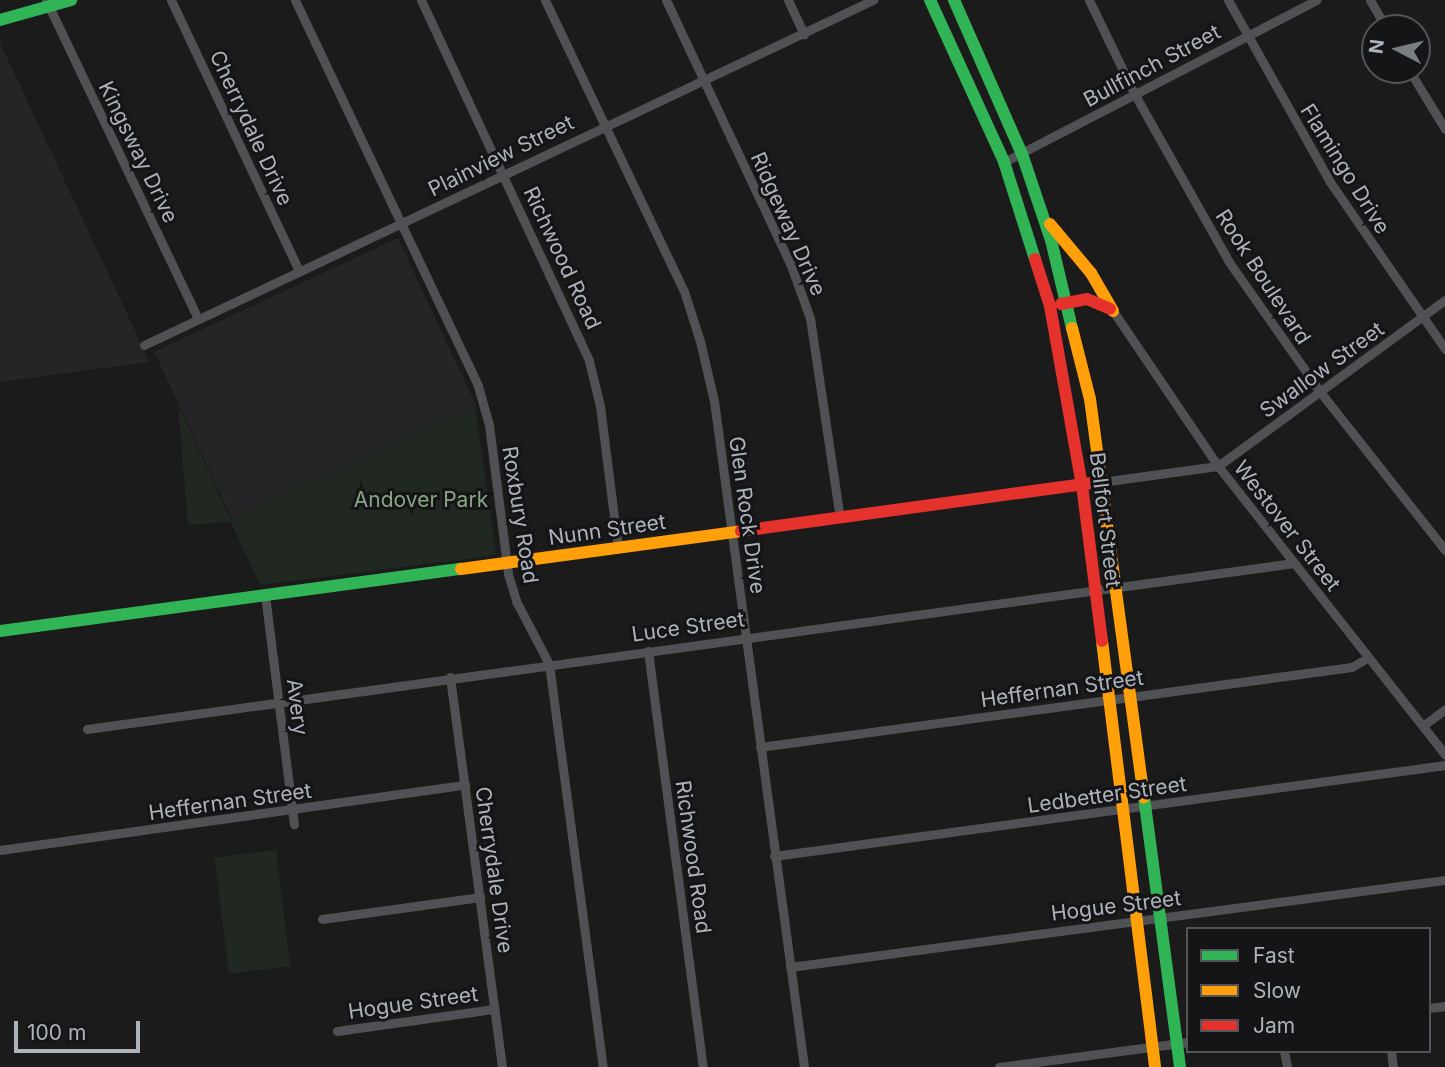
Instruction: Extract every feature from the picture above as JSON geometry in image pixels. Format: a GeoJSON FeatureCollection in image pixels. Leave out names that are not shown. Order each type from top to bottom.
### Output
{"type":"FeatureCollection","features":[{"type":"Feature","properties":{"kind":"main road"},"geometry":{"type":"LineString","coordinates":[[0,20],[71,0]]}},
{"type":"Feature","properties":{"kind":"main road","name":"Bellfort Street"},"geometry":{"type":"LineString","coordinates":[[930,0],[1004,162],[1050,306],[1082,485],[1155,1046],[1155,1067]]}},
{"type":"Feature","properties":{"kind":"main road","name":"Bellfort Street"},"geometry":{"type":"LineString","coordinates":[[954,0],[1023,154],[1068,302],[1090,399],[1158,918],[1182,1043],[1180,1067]]}},
{"type":"Feature","properties":{"kind":"main road"},"geometry":{"type":"LineString","coordinates":[[1041,211],[1098,285],[1113,311]]}},
{"type":"Feature","properties":{"kind":"main road"},"geometry":{"type":"LineString","coordinates":[[1087,299],[1098,285]]}},
{"type":"Feature","properties":{"kind":"main road"},"geometry":{"type":"LineString","coordinates":[[1050,306],[1087,299],[1113,311]]}},
{"type":"Feature","properties":{"kind":"main road","name":"Nunn Street"},"geometry":{"type":"LineString","coordinates":[[0,631],[1101,482]]}},
{"type":"Feature","properties":{"kind":"street","name":"Cherrydale Drive"},"geometry":{"type":"LineString","coordinates":[[171,0],[299,271]]}},
{"type":"Feature","properties":{"kind":"street","name":"Roxbury Road"},"geometry":{"type":"LineString","coordinates":[[295,0],[478,386],[489,425],[507,562],[516,601],[549,664],[603,1067]]}},
{"type":"Feature","properties":{"kind":"street","name":"Richwood Road"},"geometry":{"type":"LineString","coordinates":[[421,0],[589,361],[600,406],[618,548]]}},
{"type":"Feature","properties":{"kind":"street","name":"Glen Rock Drive"},"geometry":{"type":"LineString","coordinates":[[545,0],[684,292],[700,341],[714,401],[804,1067]]}},
{"type":"Feature","properties":{"kind":"street","name":"Ridgeway Drive"},"geometry":{"type":"LineString","coordinates":[[666,0],[790,263],[810,318],[840,517]]}},
{"type":"Feature","properties":{"kind":"street"},"geometry":{"type":"LineString","coordinates":[[788,0],[804,34]]}},
{"type":"Feature","properties":{"kind":"street","name":"Plainview Street"},"geometry":{"type":"LineString","coordinates":[[144,345],[873,0]]}},
{"type":"Feature","properties":{"kind":"street","name":"Rook Boulevard"},"geometry":{"type":"LineString","coordinates":[[1089,0],[1135,94],[1229,262],[1321,393],[1445,550]]}},
{"type":"Feature","properties":{"kind":"street","name":"Flamingo Drive"},"geometry":{"type":"LineString","coordinates":[[1228,0],[1246,37],[1330,182],[1421,318],[1445,349]]}},
{"type":"Feature","properties":{"kind":"street","name":"Bullfinch Street"},"geometry":{"type":"LineString","coordinates":[[1004,162],[1317,0]]}},
{"type":"Feature","properties":{"kind":"street","name":"Kingsway Drive"},"geometry":{"type":"LineString","coordinates":[[48,5],[198,318]]}},
{"type":"Feature","properties":{"kind":"street"},"geometry":{"type":"LineString","coordinates":[[1418,84],[1445,129]]}},
{"type":"Feature","properties":{"kind":"street","name":"Swallow Street"},"geometry":{"type":"LineString","coordinates":[[1218,466],[1445,300]]}},
{"type":"Feature","properties":{"kind":"street","name":"Westover Street"},"geometry":{"type":"LineString","coordinates":[[1113,311],[1218,466],[1445,754]]}},
{"type":"Feature","properties":{"kind":"street","name":"Nunn Street"},"geometry":{"type":"LineString","coordinates":[[1101,482],[1218,466]]}},
{"type":"Feature","properties":{"kind":"street","name":"Luce Street"},"geometry":{"type":"LineString","coordinates":[[87,729],[1294,563]]}},
{"type":"Feature","properties":{"kind":"street","name":"Avery"},"geometry":{"type":"LineString","coordinates":[[265,595],[294,824]]}},
{"type":"Feature","properties":{"kind":"street","name":"Richwood Road"},"geometry":{"type":"LineString","coordinates":[[648,651],[703,1067]]}},
{"type":"Feature","properties":{"kind":"street","name":"Heffernan Street"},"geometry":{"type":"LineString","coordinates":[[760,747],[1352,667],[1367,658]]}},
{"type":"Feature","properties":{"kind":"street","name":"Cherrydale Drive"},"geometry":{"type":"LineString","coordinates":[[450,677],[502,1067]]}},
{"type":"Feature","properties":{"kind":"street"},"geometry":{"type":"LineString","coordinates":[[1424,725],[1445,709]]}},
{"type":"Feature","properties":{"kind":"street","name":"Ledbetter Street"},"geometry":{"type":"LineString","coordinates":[[774,856],[1143,809],[1445,765]]}},
{"type":"Feature","properties":{"kind":"street","name":"Heffernan Street"},"geometry":{"type":"LineString","coordinates":[[0,850],[465,785]]}},
{"type":"Feature","properties":{"kind":"street","name":"Hogue Street"},"geometry":{"type":"LineString","coordinates":[[790,967],[1445,880]]}},
{"type":"Feature","properties":{"kind":"street"},"geometry":{"type":"LineString","coordinates":[[322,919],[480,897]]}},
{"type":"Feature","properties":{"kind":"street","name":"Hogue Street"},"geometry":{"type":"LineString","coordinates":[[337,1031],[494,1009]]}},
{"type":"Feature","properties":{"kind":"street"},"geometry":{"type":"LineString","coordinates":[[999,1067],[1046,1064],[1182,1043]]}},
{"type":"Feature","properties":{"kind":"shaded area"},"geometry":{"type":"Polygon","coordinates":[[[0,43],[138,337],[149,362],[0,382],[0,43]]]}},
{"type":"Feature","properties":{"kind":"shaded area"},"geometry":{"type":"Polygon","coordinates":[[[398,238],[476,406],[232,519],[154,352],[398,238]]]}},
{"type":"Feature","properties":{"kind":"green space","name":"Andover Park"},"geometry":{"type":"Polygon","coordinates":[[[178,405],[230,518],[475,406],[496,555],[260,585],[231,522],[188,525],[178,405]]]}},
{"type":"Feature","properties":{"kind":"green space"},"geometry":{"type":"Polygon","coordinates":[[[276,850],[290,966],[229,974],[214,858],[276,850]]]}},
{"type":"Feature","properties":{"kind":"traffic: fast"},"geometry":{"type":"LineString","coordinates":[[0,20],[71,0]]}},
{"type":"Feature","properties":{"kind":"traffic: fast"},"geometry":{"type":"LineString","coordinates":[[930,0],[1004,162],[1035,259]]}},
{"type":"Feature","properties":{"kind":"traffic: fast"},"geometry":{"type":"LineString","coordinates":[[954,0],[1022,154],[1051,240],[1072,328]]}},
{"type":"Feature","properties":{"kind":"traffic: fast"},"geometry":{"type":"LineString","coordinates":[[0,631],[461,569]]}},
{"type":"Feature","properties":{"kind":"traffic: fast"},"geometry":{"type":"LineString","coordinates":[[1144,797],[1180,1067]]}},
{"type":"Feature","properties":{"kind":"traffic: slow"},"geometry":{"type":"LineString","coordinates":[[1050,224],[1091,273],[1113,311]]}},
{"type":"Feature","properties":{"kind":"traffic: slow"},"geometry":{"type":"LineString","coordinates":[[1072,328],[1090,399],[1144,797]]}},
{"type":"Feature","properties":{"kind":"traffic: slow"},"geometry":{"type":"LineString","coordinates":[[461,569],[741,531]]}},
{"type":"Feature","properties":{"kind":"traffic: slow"},"geometry":{"type":"LineString","coordinates":[[1102,641],[1155,1067]]}},
{"type":"Feature","properties":{"kind":"traffic: jam"},"geometry":{"type":"LineString","coordinates":[[1035,259],[1050,306],[1082,485],[1102,641]]}},
{"type":"Feature","properties":{"kind":"traffic: jam"},"geometry":{"type":"LineString","coordinates":[[1061,304],[1087,299],[1110,309]]}},
{"type":"Feature","properties":{"kind":"traffic: jam"},"geometry":{"type":"LineString","coordinates":[[741,531],[1101,482]]}}]}
